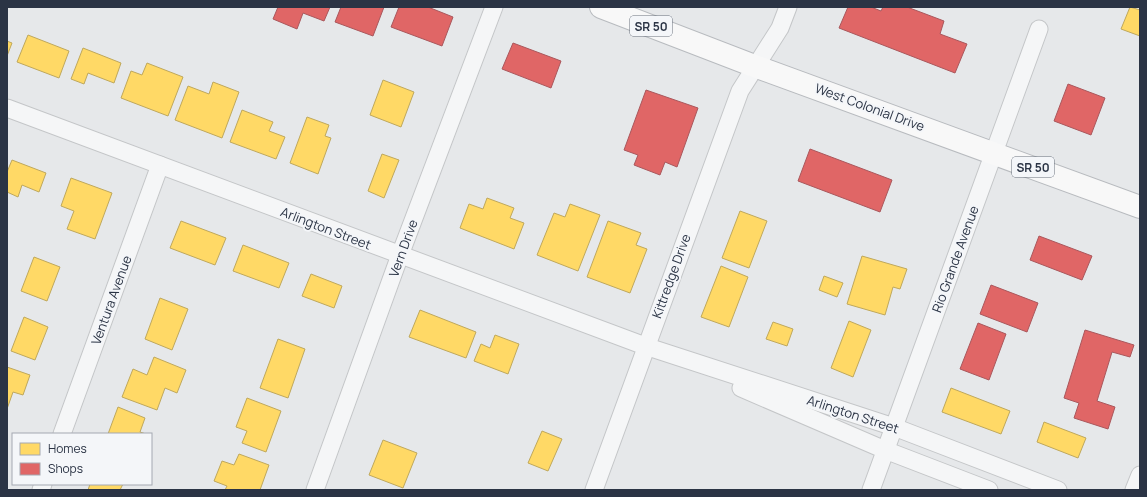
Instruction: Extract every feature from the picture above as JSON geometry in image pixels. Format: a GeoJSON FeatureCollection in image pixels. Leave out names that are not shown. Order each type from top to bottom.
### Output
{"type":"FeatureCollection","features":[{"type":"Feature","properties":{"kind":"highway","name":"West Colonial Drive"},"geometry":{"type":"LineString","coordinates":[[601,7],[1140,207]]}},
{"type":"Feature","properties":{"kind":"street","name":"Vern Drive"},"geometry":{"type":"LineString","coordinates":[[315,490],[400,255],[494,7]]}},
{"type":"Feature","properties":{"kind":"street","name":"Kittredge Drive"},"geometry":{"type":"LineString","coordinates":[[594,490],[645,346],[740,91],[780,28],[788,7]]}},
{"type":"Feature","properties":{"kind":"street","name":"Rio Grande Avenue"},"geometry":{"type":"LineString","coordinates":[[871,490],[1039,29]]}},
{"type":"Feature","properties":{"kind":"street","name":"Arlington Street"},"geometry":{"type":"LineString","coordinates":[[7,108],[645,346],[894,427],[1058,490]]}},
{"type":"Feature","properties":{"kind":"street","name":"Ventura Avenue"},"geometry":{"type":"LineString","coordinates":[[62,433],[160,165]]}},
{"type":"Feature","properties":{"kind":"street","name":"Arlington Street"},"geometry":{"type":"LineString","coordinates":[[645,346],[885,450],[989,490]]}},
{"type":"Feature","properties":{"kind":"street"},"geometry":{"type":"LineString","coordinates":[[1134,490],[1140,475]]}},
{"type":"Feature","properties":{"kind":"building: Homes"},"geometry":{"type":"Polygon","coordinates":[[[1130,7],[1140,10],[1140,36],[1121,29],[1130,7]]]}},
{"type":"Feature","properties":{"kind":"building: Homes"},"geometry":{"type":"Polygon","coordinates":[[[28,35],[69,51],[59,78],[17,62],[28,35]]]}},
{"type":"Feature","properties":{"kind":"building: Homes"},"geometry":{"type":"Polygon","coordinates":[[[7,41],[12,43],[7,56],[7,41]]]}},
{"type":"Feature","properties":{"kind":"building: Homes"},"geometry":{"type":"Polygon","coordinates":[[[83,48],[121,63],[114,83],[88,73],[84,84],[71,79],[83,48]]]}},
{"type":"Feature","properties":{"kind":"building: Homes"},"geometry":{"type":"Polygon","coordinates":[[[147,63],[183,77],[168,116],[121,98],[131,71],[142,75],[147,63]]]}},
{"type":"Feature","properties":{"kind":"building: Homes"},"geometry":{"type":"Polygon","coordinates":[[[383,80],[414,92],[401,127],[370,115],[383,80]]]}},
{"type":"Feature","properties":{"kind":"building: Homes"},"geometry":{"type":"Polygon","coordinates":[[[213,82],[239,92],[222,138],[175,120],[188,86],[209,94],[213,82]]]}},
{"type":"Feature","properties":{"kind":"building: Homes"},"geometry":{"type":"Polygon","coordinates":[[[242,110],[273,122],[269,131],[285,137],[276,159],[230,142],[242,110]]]}},
{"type":"Feature","properties":{"kind":"building: Homes"},"geometry":{"type":"Polygon","coordinates":[[[307,117],[329,125],[325,136],[331,138],[318,174],[290,163],[307,117]]]}},
{"type":"Feature","properties":{"kind":"building: Homes"},"geometry":{"type":"Polygon","coordinates":[[[382,154],[399,160],[384,198],[368,191],[382,154]]]}},
{"type":"Feature","properties":{"kind":"building: Homes"},"geometry":{"type":"Polygon","coordinates":[[[12,160],[46,173],[39,192],[22,185],[18,197],[7,192],[7,172],[12,160]]]}},
{"type":"Feature","properties":{"kind":"building: Homes"},"geometry":{"type":"Polygon","coordinates":[[[71,178],[112,193],[95,239],[67,229],[74,211],[61,206],[71,178]]]}},
{"type":"Feature","properties":{"kind":"building: Homes"},"geometry":{"type":"Polygon","coordinates":[[[487,198],[514,208],[510,218],[524,223],[514,249],[460,228],[469,204],[483,209],[487,198]]]}},
{"type":"Feature","properties":{"kind":"building: Homes"},"geometry":{"type":"Polygon","coordinates":[[[570,204],[600,215],[578,271],[537,255],[554,213],[565,217],[570,204]]]}},
{"type":"Feature","properties":{"kind":"building: Homes"},"geometry":{"type":"Polygon","coordinates":[[[740,211],[767,221],[749,268],[722,258],[740,211]]]}},
{"type":"Feature","properties":{"kind":"building: Homes"},"geometry":{"type":"Polygon","coordinates":[[[181,221],[226,238],[215,265],[170,248],[181,221]]]}},
{"type":"Feature","properties":{"kind":"building: Homes"},"geometry":{"type":"Polygon","coordinates":[[[608,221],[641,233],[636,245],[647,249],[630,293],[587,277],[608,221]]]}},
{"type":"Feature","properties":{"kind":"building: Homes"},"geometry":{"type":"Polygon","coordinates":[[[243,245],[289,263],[279,288],[233,271],[243,245]]]}},
{"type":"Feature","properties":{"kind":"building: Homes"},"geometry":{"type":"Polygon","coordinates":[[[862,256],[907,269],[900,289],[893,287],[885,315],[847,304],[862,256]]]}},
{"type":"Feature","properties":{"kind":"building: Homes"},"geometry":{"type":"Polygon","coordinates":[[[34,257],[60,267],[47,301],[21,291],[34,257]]]}},
{"type":"Feature","properties":{"kind":"building: Homes"},"geometry":{"type":"Polygon","coordinates":[[[721,266],[748,277],[729,327],[701,317],[721,266]]]}},
{"type":"Feature","properties":{"kind":"building: Homes"},"geometry":{"type":"Polygon","coordinates":[[[311,274],[342,286],[334,308],[302,296],[311,274]]]}},
{"type":"Feature","properties":{"kind":"building: Homes"},"geometry":{"type":"Polygon","coordinates":[[[824,276],[843,283],[837,297],[819,290],[824,276]]]}},
{"type":"Feature","properties":{"kind":"building: Homes"},"geometry":{"type":"Polygon","coordinates":[[[160,298],[188,309],[172,350],[145,339],[160,298]]]}},
{"type":"Feature","properties":{"kind":"building: Homes"},"geometry":{"type":"Polygon","coordinates":[[[420,310],[476,332],[466,358],[409,337],[420,310]]]}},
{"type":"Feature","properties":{"kind":"building: Homes"},"geometry":{"type":"Polygon","coordinates":[[[24,317],[48,327],[35,360],[11,351],[24,317]]]}},
{"type":"Feature","properties":{"kind":"building: Homes"},"geometry":{"type":"Polygon","coordinates":[[[849,321],[871,330],[853,377],[831,368],[849,321]]]}},
{"type":"Feature","properties":{"kind":"building: Homes"},"geometry":{"type":"Polygon","coordinates":[[[773,322],[793,329],[787,346],[766,339],[773,322]]]}},
{"type":"Feature","properties":{"kind":"building: Homes"},"geometry":{"type":"Polygon","coordinates":[[[495,335],[519,344],[508,374],[474,361],[481,344],[490,348],[495,335]]]}},
{"type":"Feature","properties":{"kind":"building: Homes"},"geometry":{"type":"Polygon","coordinates":[[[278,339],[305,349],[288,398],[260,388],[278,339]]]}},
{"type":"Feature","properties":{"kind":"building: Homes"},"geometry":{"type":"Polygon","coordinates":[[[154,357],[186,370],[177,393],[165,388],[157,410],[122,397],[133,369],[147,375],[154,357]]]}},
{"type":"Feature","properties":{"kind":"building: Homes"},"geometry":{"type":"Polygon","coordinates":[[[7,367],[30,375],[23,395],[13,392],[7,409],[7,367]]]}},
{"type":"Feature","properties":{"kind":"building: Homes"},"geometry":{"type":"Polygon","coordinates":[[[951,388],[1010,411],[1001,434],[942,412],[951,388]]]}},
{"type":"Feature","properties":{"kind":"building: Homes"},"geometry":{"type":"Polygon","coordinates":[[[247,398],[281,411],[266,452],[242,443],[247,431],[236,427],[247,398]]]}},
{"type":"Feature","properties":{"kind":"building: Homes"},"geometry":{"type":"Polygon","coordinates":[[[118,407],[145,418],[140,432],[143,433],[108,433],[118,407]]]}},
{"type":"Feature","properties":{"kind":"building: Homes"},"geometry":{"type":"Polygon","coordinates":[[[1044,422],[1086,438],[1078,458],[1037,442],[1044,422]]]}},
{"type":"Feature","properties":{"kind":"building: Homes"},"geometry":{"type":"Polygon","coordinates":[[[542,431],[562,439],[548,471],[528,463],[542,431]]]}},
{"type":"Feature","properties":{"kind":"building: Homes"},"geometry":{"type":"Polygon","coordinates":[[[383,440],[417,453],[403,488],[369,475],[383,440]]]}},
{"type":"Feature","properties":{"kind":"building: Homes"},"geometry":{"type":"Polygon","coordinates":[[[239,454],[269,465],[260,490],[225,490],[227,486],[214,481],[222,461],[234,465],[239,454]]]}},
{"type":"Feature","properties":{"kind":"building: Homes"},"geometry":{"type":"Polygon","coordinates":[[[90,485],[122,485],[120,490],[88,490],[90,485]]]}},
{"type":"Feature","properties":{"kind":"building: Shops"},"geometry":{"type":"Polygon","coordinates":[[[278,7],[330,7],[324,21],[303,13],[297,29],[273,19],[278,7]]]}},
{"type":"Feature","properties":{"kind":"building: Shops"},"geometry":{"type":"Polygon","coordinates":[[[341,7],[384,7],[373,36],[335,22],[341,7]]]}},
{"type":"Feature","properties":{"kind":"building: Shops"},"geometry":{"type":"Polygon","coordinates":[[[399,7],[428,7],[453,17],[442,46],[391,27],[399,7]]]}},
{"type":"Feature","properties":{"kind":"building: Shops"},"geometry":{"type":"Polygon","coordinates":[[[848,7],[871,7],[881,11],[883,7],[907,7],[944,21],[940,34],[967,44],[955,73],[839,28],[848,7]]]}},
{"type":"Feature","properties":{"kind":"building: Shops"},"geometry":{"type":"Polygon","coordinates":[[[513,43],[561,61],[551,88],[502,69],[513,43]]]}},
{"type":"Feature","properties":{"kind":"building: Shops"},"geometry":{"type":"Polygon","coordinates":[[[1068,84],[1105,98],[1091,135],[1054,121],[1068,84]]]}},
{"type":"Feature","properties":{"kind":"building: Shops"},"geometry":{"type":"Polygon","coordinates":[[[646,90],[698,108],[677,167],[665,162],[660,175],[634,165],[638,155],[624,150],[646,90]]]}},
{"type":"Feature","properties":{"kind":"building: Shops"},"geometry":{"type":"Polygon","coordinates":[[[810,149],[892,180],[880,212],[798,181],[810,149]]]}},
{"type":"Feature","properties":{"kind":"building: Shops"},"geometry":{"type":"Polygon","coordinates":[[[1039,236],[1092,256],[1082,280],[1030,260],[1039,236]]]}},
{"type":"Feature","properties":{"kind":"building: Shops"},"geometry":{"type":"Polygon","coordinates":[[[991,285],[1038,303],[1027,332],[980,314],[991,285]]]}},
{"type":"Feature","properties":{"kind":"building: Shops"},"geometry":{"type":"Polygon","coordinates":[[[978,323],[1006,334],[989,380],[960,369],[978,323]]]}},
{"type":"Feature","properties":{"kind":"building: Shops"},"geometry":{"type":"Polygon","coordinates":[[[1085,330],[1134,345],[1130,357],[1112,352],[1097,401],[1115,407],[1108,429],[1074,418],[1079,403],[1064,398],[1085,330]]]}}]}
